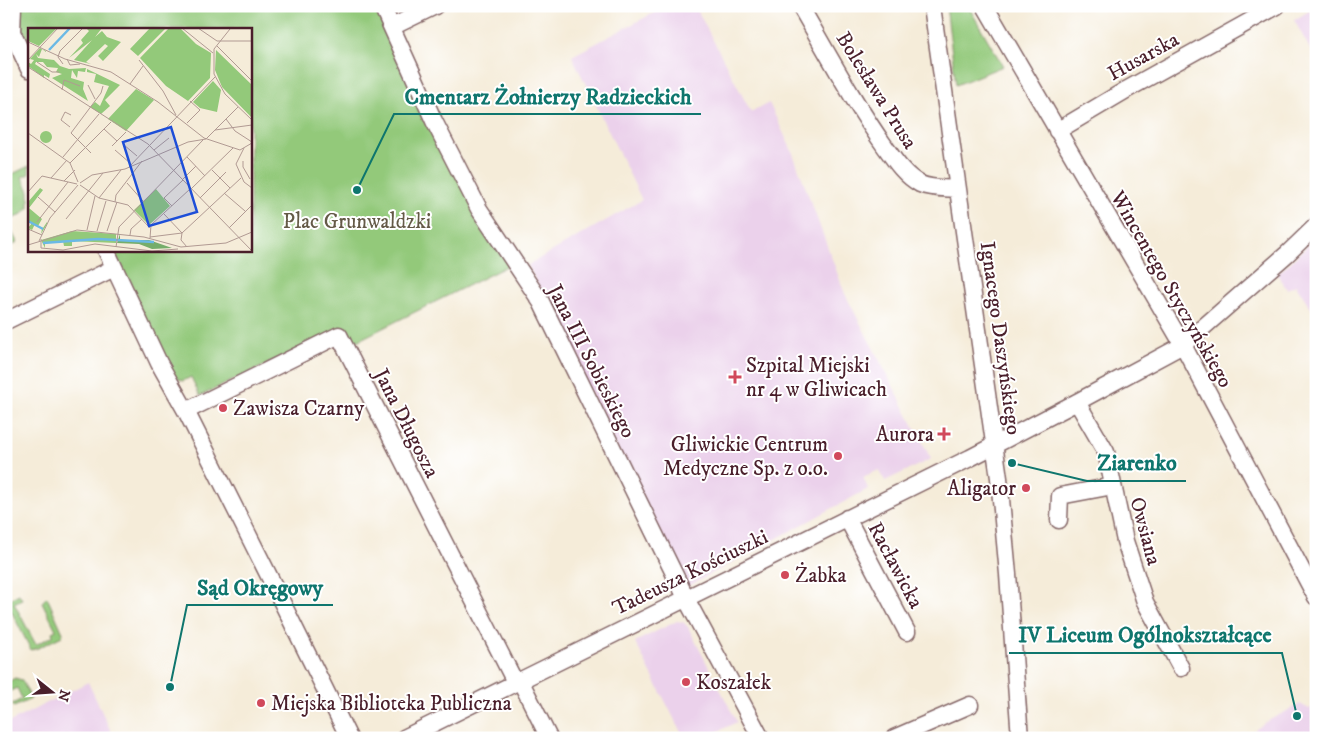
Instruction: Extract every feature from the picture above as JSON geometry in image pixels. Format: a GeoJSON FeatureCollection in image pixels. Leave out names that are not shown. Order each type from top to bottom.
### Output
{"type":"FeatureCollection","features":[{"type":"Feature","properties":{"kind":"street"},"geometry":{"type":"LineString","coordinates":[[13,6],[9,30],[28,67]]}},
{"type":"Feature","properties":{"kind":"street","name":"Jana III Sobieskiego"},"geometry":{"type":"LineString","coordinates":[[382,6],[434,121],[478,209],[541,302],[686,597],[762,738]]}},
{"type":"Feature","properties":{"kind":"street"},"geometry":{"type":"LineString","coordinates":[[392,27],[436,6]]}},
{"type":"Feature","properties":{"kind":"street","name":"Bolesława Prusa"},"geometry":{"type":"LineString","coordinates":[[800,6],[862,113],[897,163],[920,184],[930,187],[958,189]]}},
{"type":"Feature","properties":{"kind":"street","name":"Ignacego Daszyńskiego"},"geometry":{"type":"LineString","coordinates":[[932,6],[995,444],[1005,539],[1020,738]]}},
{"type":"Feature","properties":{"kind":"street","name":"Wincentego Styczyńskiego"},"geometry":{"type":"LineString","coordinates":[[985,6],[1183,345],[1316,596]]}},
{"type":"Feature","properties":{"kind":"street","name":"Husarska"},"geometry":{"type":"LineString","coordinates":[[1057,130],[1277,6]]}},
{"type":"Feature","properties":{"kind":"street","name":"Tadeusza Kościuszki"},"geometry":{"type":"LineString","coordinates":[[404,738],[995,444],[1183,345],[1316,226]]}},
{"type":"Feature","properties":{"kind":"street"},"geometry":{"type":"LineString","coordinates":[[106,251],[159,364],[186,411],[348,738]]}},
{"type":"Feature","properties":{"kind":"street"},"geometry":{"type":"LineString","coordinates":[[6,321],[114,268]]}},
{"type":"Feature","properties":{"kind":"street","name":"Jana Długosza"},"geometry":{"type":"LineString","coordinates":[[186,411],[339,335],[517,681]]}},
{"type":"Feature","properties":{"kind":"street","name":"Owsiana"},"geometry":{"type":"LineString","coordinates":[[1077,402],[1106,452],[1124,541],[1144,602],[1181,668]]}},
{"type":"Feature","properties":{"kind":"street"},"geometry":{"type":"LineString","coordinates":[[1059,520],[1060,496],[1113,486]]}},
{"type":"Feature","properties":{"kind":"street","name":"Racławicka"},"geometry":{"type":"LineString","coordinates":[[847,518],[907,632]]}},
{"type":"Feature","properties":{"kind":"street"},"geometry":{"type":"LineString","coordinates":[[517,681],[549,738]]}},
{"type":"Feature","properties":{"kind":"street"},"geometry":{"type":"LineString","coordinates":[[894,738],[970,704]]}},
{"type":"Feature","properties":{"kind":"shaded area","name":"Szpital Miejski nr 4 w Gliwicach"},"geometry":{"type":"Polygon","coordinates":[[[667,6],[695,6],[751,112],[769,103],[792,151],[845,294],[931,459],[885,481],[879,470],[863,477],[868,489],[685,588],[528,265],[642,200],[572,56],[667,6]]]}},
{"type":"Feature","properties":{"kind":"shaded area"},"geometry":{"type":"Polygon","coordinates":[[[1316,7],[1316,60],[1294,20],[1316,7]]]}},
{"type":"Feature","properties":{"kind":"shaded area"},"geometry":{"type":"Polygon","coordinates":[[[1316,237],[1316,316],[1296,285],[1287,289],[1277,274],[1316,237]]]}},
{"type":"Feature","properties":{"kind":"shaded area","name":"Koszałek"},"geometry":{"type":"Polygon","coordinates":[[[677,621],[683,622],[688,627],[737,722],[704,738],[684,738],[635,642],[677,621]]]}},
{"type":"Feature","properties":{"kind":"shaded area"},"geometry":{"type":"Polygon","coordinates":[[[88,682],[114,738],[6,738],[6,724],[88,682]]]}},
{"type":"Feature","properties":{"kind":"shaded area"},"geometry":{"type":"Polygon","coordinates":[[[1300,704],[1309,709],[1316,706],[1316,738],[1244,738],[1266,722],[1300,704]]]}},
{"type":"Feature","properties":{"kind":"green space","name":"Plac Grunwaldzki"},"geometry":{"type":"Polygon","coordinates":[[[21,6],[374,6],[427,123],[509,265],[353,343],[342,329],[200,396],[191,377],[183,381],[172,376],[113,251],[251,251],[251,28],[28,28],[28,48],[20,28],[21,6]]]}},
{"type":"Feature","properties":{"kind":"green space"},"geometry":{"type":"Polygon","coordinates":[[[946,6],[968,6],[1003,66],[956,85],[946,6]]]}},
{"type":"Feature","properties":{"kind":"green space"},"geometry":{"type":"Polygon","coordinates":[[[28,166],[28,174],[22,177],[28,189],[28,209],[7,222],[17,242],[6,251],[6,177],[28,166]]]}},
{"type":"Feature","properties":{"kind":"green space"},"geometry":{"type":"Polygon","coordinates":[[[19,594],[22,599],[14,603],[35,643],[37,644],[53,636],[52,632],[56,630],[42,602],[47,597],[63,633],[62,636],[31,650],[6,601],[19,594]]]}},
{"type":"Feature","properties":{"kind":"green space"},"geometry":{"type":"Polygon","coordinates":[[[15,678],[22,680],[31,699],[14,707],[12,704],[22,699],[17,688],[6,693],[6,683],[15,678]]]}},
{"type":"Feature","properties":{"kind":"place","name":"Cmentarz Żołnierzy Radzieckich"},"geometry":{"type":"Point","coordinates":[357,190]}},
{"type":"Feature","properties":{"kind":"place","name":"Szpital Miejski nr 4 w Gliwicach"},"geometry":{"type":"Point","coordinates":[735,377]}},
{"type":"Feature","properties":{"kind":"place","name":"Zawisza Czarny"},"geometry":{"type":"Point","coordinates":[223,408]}},
{"type":"Feature","properties":{"kind":"place","name":"Aurora"},"geometry":{"type":"Point","coordinates":[944,434]}},
{"type":"Feature","properties":{"kind":"place","name":"Gliwickie Centrum Medyczne Sp. z o.o."},"geometry":{"type":"Point","coordinates":[838,456]}},
{"type":"Feature","properties":{"kind":"place","name":"Ziarenko"},"geometry":{"type":"Point","coordinates":[1012,463]}},
{"type":"Feature","properties":{"kind":"place","name":"Aligator"},"geometry":{"type":"Point","coordinates":[1026,488]}},
{"type":"Feature","properties":{"kind":"place","name":"Żabka"},"geometry":{"type":"Point","coordinates":[785,575]}},
{"type":"Feature","properties":{"kind":"place","name":"Koszałek"},"geometry":{"type":"Point","coordinates":[686,682]}},
{"type":"Feature","properties":{"kind":"place","name":"Sąd Okręgowy"},"geometry":{"type":"Point","coordinates":[170,687]}},
{"type":"Feature","properties":{"kind":"place","name":"Miejska Biblioteka Publiczna"},"geometry":{"type":"Point","coordinates":[261,703]}},
{"type":"Feature","properties":{"kind":"place","name":"IV Liceum Ogólnokształcące"},"geometry":{"type":"Point","coordinates":[1297,716]}}]}
